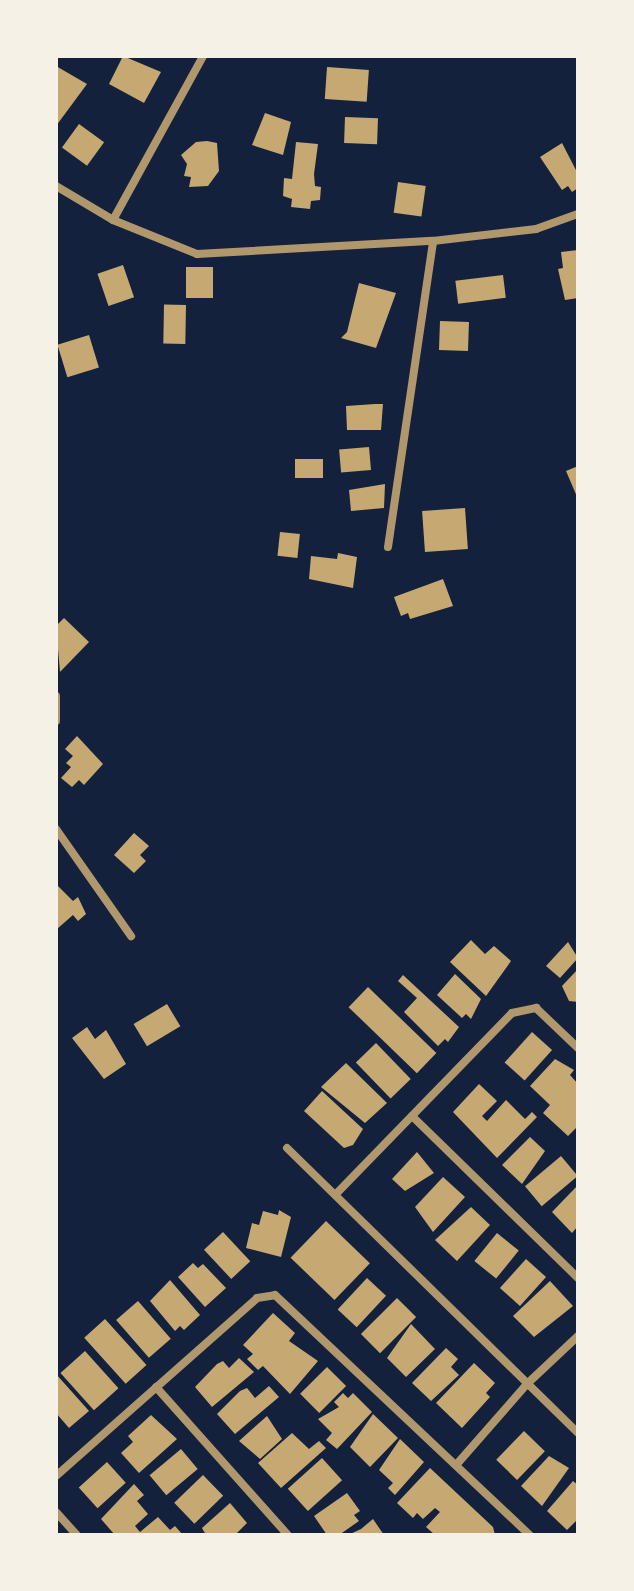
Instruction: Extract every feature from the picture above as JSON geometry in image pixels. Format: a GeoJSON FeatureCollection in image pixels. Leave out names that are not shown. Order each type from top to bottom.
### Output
{"type":"FeatureCollection","features":[{"type":"Feature","properties":{"kind":"street"},"geometry":{"type":"LineString","coordinates":[[113,220],[203,56]]}},
{"type":"Feature","properties":{"kind":"street"},"geometry":{"type":"LineString","coordinates":[[56,186],[113,220],[197,254],[433,241],[536,229],[578,214]]}},
{"type":"Feature","properties":{"kind":"street"},"geometry":{"type":"LineString","coordinates":[[388,547],[433,241]]}},
{"type":"Feature","properties":{"kind":"street"},"geometry":{"type":"LineString","coordinates":[[56,696],[56,721]]}},
{"type":"Feature","properties":{"kind":"street"},"geometry":{"type":"LineString","coordinates":[[56,829],[131,936]]}},
{"type":"Feature","properties":{"kind":"street"},"geometry":{"type":"LineString","coordinates":[[336,1194],[512,1013],[536,1008],[578,1048]]}},
{"type":"Feature","properties":{"kind":"street"},"geometry":{"type":"LineString","coordinates":[[412,1116],[578,1278]]}},
{"type":"Feature","properties":{"kind":"street"},"geometry":{"type":"LineString","coordinates":[[287,1148],[578,1433]]}},
{"type":"Feature","properties":{"kind":"street"},"geometry":{"type":"LineString","coordinates":[[56,1476],[257,1298],[275,1295],[530,1535]]}},
{"type":"Feature","properties":{"kind":"street"},"geometry":{"type":"LineString","coordinates":[[457,1464],[528,1383],[578,1336]]}},
{"type":"Feature","properties":{"kind":"street"},"geometry":{"type":"LineString","coordinates":[[156,1387],[288,1535]]}},
{"type":"Feature","properties":{"kind":"street"},"geometry":{"type":"LineString","coordinates":[[56,1512],[77,1535]]}},
{"type":"Feature","properties":{"kind":"building"},"geometry":{"type":"Polygon","coordinates":[[[123,56],[161,72],[144,103],[109,84],[123,56]]]}},
{"type":"Feature","properties":{"kind":"building"},"geometry":{"type":"Polygon","coordinates":[[[56,66],[87,84],[56,126],[56,66]]]}},
{"type":"Feature","properties":{"kind":"building"},"geometry":{"type":"Polygon","coordinates":[[[327,67],[369,70],[367,102],[325,99],[327,67]]]}},
{"type":"Feature","properties":{"kind":"building"},"geometry":{"type":"Polygon","coordinates":[[[265,113],[291,122],[283,155],[252,145],[265,113]]]}},
{"type":"Feature","properties":{"kind":"building"},"geometry":{"type":"Polygon","coordinates":[[[345,117],[378,118],[377,144],[344,143],[345,117]]]}},
{"type":"Feature","properties":{"kind":"building"},"geometry":{"type":"Polygon","coordinates":[[[79,124],[104,142],[87,166],[62,147],[79,124]]]}},
{"type":"Feature","properties":{"kind":"building"},"geometry":{"type":"Polygon","coordinates":[[[196,142],[217,143],[219,171],[208,186],[189,187],[191,177],[184,176],[187,164],[181,155],[196,142]]]}},
{"type":"Feature","properties":{"kind":"building"},"geometry":{"type":"Polygon","coordinates":[[[296,142],[318,144],[314,174],[315,186],[321,187],[320,200],[311,201],[310,209],[291,207],[292,199],[283,196],[284,178],[292,179],[296,142]]]}},
{"type":"Feature","properties":{"kind":"building"},"geometry":{"type":"Polygon","coordinates":[[[562,143],[578,174],[578,188],[572,192],[568,186],[562,190],[540,157],[562,143]]]}},
{"type":"Feature","properties":{"kind":"building"},"geometry":{"type":"Polygon","coordinates":[[[398,182],[426,186],[421,217],[394,213],[398,182]]]}},
{"type":"Feature","properties":{"kind":"building"},"geometry":{"type":"Polygon","coordinates":[[[578,250],[578,298],[565,300],[558,269],[563,268],[561,252],[578,250]]]}},
{"type":"Feature","properties":{"kind":"building"},"geometry":{"type":"Polygon","coordinates":[[[123,265],[134,297],[109,306],[97,274],[123,265]]]}},
{"type":"Feature","properties":{"kind":"building"},"geometry":{"type":"Polygon","coordinates":[[[186,267],[213,267],[213,298],[186,298],[186,267]]]}},
{"type":"Feature","properties":{"kind":"building"},"geometry":{"type":"Polygon","coordinates":[[[503,275],[506,298],[458,304],[455,281],[503,275]]]}},
{"type":"Feature","properties":{"kind":"building"},"geometry":{"type":"Polygon","coordinates":[[[359,283],[396,293],[376,348],[341,338],[347,332],[359,283]]]}},
{"type":"Feature","properties":{"kind":"building"},"geometry":{"type":"Polygon","coordinates":[[[164,305],[186,305],[185,344],[163,344],[164,305]]]}},
{"type":"Feature","properties":{"kind":"building"},"geometry":{"type":"Polygon","coordinates":[[[440,321],[469,322],[468,351],[439,350],[440,321]]]}},
{"type":"Feature","properties":{"kind":"building"},"geometry":{"type":"Polygon","coordinates":[[[89,335],[99,368],[67,377],[57,345],[89,335]]]}},
{"type":"Feature","properties":{"kind":"building"},"geometry":{"type":"Polygon","coordinates":[[[383,404],[381,430],[347,430],[346,406],[383,404]]]}},
{"type":"Feature","properties":{"kind":"building"},"geometry":{"type":"Polygon","coordinates":[[[369,447],[371,470],[341,473],[339,450],[369,447]]]}},
{"type":"Feature","properties":{"kind":"building"},"geometry":{"type":"Polygon","coordinates":[[[295,459],[323,459],[323,478],[295,478],[295,459]]]}},
{"type":"Feature","properties":{"kind":"building"},"geometry":{"type":"Polygon","coordinates":[[[578,466],[578,499],[566,471],[578,466]]]}},
{"type":"Feature","properties":{"kind":"building"},"geometry":{"type":"Polygon","coordinates":[[[385,484],[384,508],[351,511],[349,490],[385,484]]]}},
{"type":"Feature","properties":{"kind":"building"},"geometry":{"type":"Polygon","coordinates":[[[465,508],[468,549],[425,552],[422,511],[465,508]]]}},
{"type":"Feature","properties":{"kind":"building"},"geometry":{"type":"Polygon","coordinates":[[[280,532],[300,534],[297,558],[277,556],[280,532]]]}},
{"type":"Feature","properties":{"kind":"building"},"geometry":{"type":"Polygon","coordinates":[[[338,553],[357,557],[353,588],[309,579],[311,556],[337,559],[338,553]]]}},
{"type":"Feature","properties":{"kind":"building"},"geometry":{"type":"Polygon","coordinates":[[[443,579],[453,606],[410,619],[408,613],[401,616],[394,597],[443,579]]]}},
{"type":"Feature","properties":{"kind":"building"},"geometry":{"type":"Polygon","coordinates":[[[64,618],[89,642],[60,672],[56,626],[64,618]]]}},
{"type":"Feature","properties":{"kind":"building"},"geometry":{"type":"Polygon","coordinates":[[[77,736],[103,764],[84,785],[79,780],[72,787],[61,778],[71,767],[66,763],[73,756],[65,749],[77,736]]]}},
{"type":"Feature","properties":{"kind":"building"},"geometry":{"type":"Polygon","coordinates":[[[134,833],[149,846],[140,855],[146,861],[134,873],[114,855],[134,833]]]}},
{"type":"Feature","properties":{"kind":"building"},"geometry":{"type":"Polygon","coordinates":[[[58,886],[73,901],[78,897],[86,914],[78,921],[73,915],[57,929],[58,886]]]}},
{"type":"Feature","properties":{"kind":"building"},"geometry":{"type":"Polygon","coordinates":[[[471,940],[485,954],[494,946],[511,961],[486,996],[450,962],[471,940]]]}},
{"type":"Feature","properties":{"kind":"building"},"geometry":{"type":"Polygon","coordinates":[[[568,942],[578,958],[560,978],[546,966],[568,942]]]}},
{"type":"Feature","properties":{"kind":"building"},"geometry":{"type":"Polygon","coordinates":[[[578,969],[578,1002],[569,1001],[562,986],[578,969]]]}},
{"type":"Feature","properties":{"kind":"building"},"geometry":{"type":"Polygon","coordinates":[[[455,974],[481,999],[471,1019],[466,1014],[462,1018],[437,995],[455,974]]]}},
{"type":"Feature","properties":{"kind":"building"},"geometry":{"type":"Polygon","coordinates":[[[403,975],[459,1027],[448,1042],[445,1039],[438,1046],[404,1012],[417,998],[398,981],[403,975]]]}},
{"type":"Feature","properties":{"kind":"building"},"geometry":{"type":"Polygon","coordinates":[[[368,987],[436,1053],[417,1073],[349,1007],[368,987]]]}},
{"type":"Feature","properties":{"kind":"building"},"geometry":{"type":"Polygon","coordinates":[[[167,1004],[180,1026],[147,1046],[134,1024],[167,1004]]]}},
{"type":"Feature","properties":{"kind":"building"},"geometry":{"type":"Polygon","coordinates":[[[87,1027],[95,1039],[106,1030],[126,1064],[104,1079],[72,1038],[87,1027]]]}},
{"type":"Feature","properties":{"kind":"building"},"geometry":{"type":"Polygon","coordinates":[[[532,1032],[552,1050],[525,1081],[505,1062],[532,1032]]]}},
{"type":"Feature","properties":{"kind":"building"},"geometry":{"type":"Polygon","coordinates":[[[376,1043],[411,1079],[391,1098],[356,1062],[376,1043]]]}},
{"type":"Feature","properties":{"kind":"building"},"geometry":{"type":"Polygon","coordinates":[[[555,1059],[574,1070],[570,1075],[578,1084],[578,1126],[568,1136],[543,1113],[550,1105],[530,1086],[555,1059]]]}},
{"type":"Feature","properties":{"kind":"building"},"geometry":{"type":"Polygon","coordinates":[[[346,1063],[387,1103],[365,1123],[321,1087],[346,1063]]]}},
{"type":"Feature","properties":{"kind":"building"},"geometry":{"type":"Polygon","coordinates":[[[479,1084],[497,1101],[482,1116],[487,1121],[506,1100],[525,1119],[532,1112],[537,1117],[497,1158],[453,1112],[479,1084]]]}},
{"type":"Feature","properties":{"kind":"building"},"geometry":{"type":"Polygon","coordinates":[[[322,1091],[363,1129],[353,1145],[344,1148],[304,1111],[322,1091]]]}},
{"type":"Feature","properties":{"kind":"building"},"geometry":{"type":"Polygon","coordinates":[[[530,1137],[545,1151],[522,1184],[502,1165],[530,1137]]]}},
{"type":"Feature","properties":{"kind":"building"},"geometry":{"type":"Polygon","coordinates":[[[417,1152],[434,1173],[405,1191],[392,1179],[417,1152]]]}},
{"type":"Feature","properties":{"kind":"building"},"geometry":{"type":"Polygon","coordinates":[[[561,1156],[578,1176],[542,1206],[525,1186],[561,1156]]]}},
{"type":"Feature","properties":{"kind":"building"},"geometry":{"type":"Polygon","coordinates":[[[443,1177],[465,1197],[433,1232],[415,1207],[443,1177]]]}},
{"type":"Feature","properties":{"kind":"building"},"geometry":{"type":"Polygon","coordinates":[[[578,1185],[578,1226],[572,1233],[552,1212],[578,1185]]]}},
{"type":"Feature","properties":{"kind":"building"},"geometry":{"type":"Polygon","coordinates":[[[471,1207],[490,1225],[457,1261],[435,1240],[471,1207]]]}},
{"type":"Feature","properties":{"kind":"building"},"geometry":{"type":"Polygon","coordinates":[[[279,1210],[291,1217],[281,1257],[246,1248],[252,1223],[259,1225],[263,1211],[278,1215],[279,1210]]]}},
{"type":"Feature","properties":{"kind":"building"},"geometry":{"type":"Polygon","coordinates":[[[326,1221],[370,1263],[334,1300],[291,1258],[326,1221]]]}},
{"type":"Feature","properties":{"kind":"building"},"geometry":{"type":"Polygon","coordinates":[[[223,1232],[250,1261],[231,1279],[204,1250],[223,1232]]]}},
{"type":"Feature","properties":{"kind":"building"},"geometry":{"type":"Polygon","coordinates":[[[497,1233],[519,1251],[496,1279],[474,1261],[497,1233]]]}},
{"type":"Feature","properties":{"kind":"building"},"geometry":{"type":"Polygon","coordinates":[[[526,1259],[546,1277],[520,1306],[500,1288],[526,1259]]]}},
{"type":"Feature","properties":{"kind":"building"},"geometry":{"type":"Polygon","coordinates":[[[193,1263],[198,1268],[203,1264],[226,1288],[205,1307],[178,1277],[193,1263]]]}},
{"type":"Feature","properties":{"kind":"building"},"geometry":{"type":"Polygon","coordinates":[[[367,1278],[386,1296],[357,1327],[338,1309],[367,1278]]]}},
{"type":"Feature","properties":{"kind":"building"},"geometry":{"type":"Polygon","coordinates":[[[170,1280],[200,1315],[184,1330],[180,1326],[175,1331],[150,1301],[170,1280]]]}},
{"type":"Feature","properties":{"kind":"building"},"geometry":{"type":"Polygon","coordinates":[[[550,1281],[573,1306],[534,1337],[513,1316],[550,1281]]]}},
{"type":"Feature","properties":{"kind":"building"},"geometry":{"type":"Polygon","coordinates":[[[397,1298],[416,1317],[380,1353],[361,1334],[397,1298]]]}},
{"type":"Feature","properties":{"kind":"building"},"geometry":{"type":"Polygon","coordinates":[[[138,1301],[171,1339],[149,1358],[116,1320],[138,1301]]]}},
{"type":"Feature","properties":{"kind":"building"},"geometry":{"type":"Polygon","coordinates":[[[273,1313],[295,1333],[289,1341],[318,1361],[290,1394],[263,1366],[258,1370],[247,1359],[253,1354],[243,1345],[273,1313]]]}},
{"type":"Feature","properties":{"kind":"building"},"geometry":{"type":"Polygon","coordinates":[[[105,1319],[146,1365],[126,1384],[84,1338],[105,1319]]]}},
{"type":"Feature","properties":{"kind":"building"},"geometry":{"type":"Polygon","coordinates":[[[411,1324],[435,1349],[406,1377],[387,1358],[411,1324]]]}},
{"type":"Feature","properties":{"kind":"building"},"geometry":{"type":"Polygon","coordinates":[[[446,1348],[458,1359],[451,1367],[459,1375],[431,1401],[412,1383],[446,1348]]]}},
{"type":"Feature","properties":{"kind":"building"},"geometry":{"type":"Polygon","coordinates":[[[85,1351],[118,1388],[94,1410],[60,1373],[85,1351]]]}},
{"type":"Feature","properties":{"kind":"building"},"geometry":{"type":"Polygon","coordinates":[[[239,1358],[254,1372],[212,1407],[195,1387],[217,1364],[223,1361],[229,1368],[239,1358]]]}},
{"type":"Feature","properties":{"kind":"building"},"geometry":{"type":"Polygon","coordinates":[[[474,1363],[495,1383],[486,1393],[490,1397],[462,1428],[436,1403],[474,1363]]]}},
{"type":"Feature","properties":{"kind":"building"},"geometry":{"type":"Polygon","coordinates":[[[327,1367],[346,1386],[319,1413],[300,1394],[327,1367]]]}},
{"type":"Feature","properties":{"kind":"building"},"geometry":{"type":"Polygon","coordinates":[[[56,1374],[89,1411],[69,1428],[56,1413],[56,1374]]]}},
{"type":"Feature","properties":{"kind":"building"},"geometry":{"type":"Polygon","coordinates":[[[269,1386],[279,1397],[235,1434],[217,1414],[240,1391],[247,1388],[255,1398],[269,1386]]]}},
{"type":"Feature","properties":{"kind":"building"},"geometry":{"type":"Polygon","coordinates":[[[343,1393],[348,1398],[353,1393],[372,1412],[337,1449],[326,1440],[332,1433],[318,1419],[339,1407],[334,1402],[343,1393]]]}},
{"type":"Feature","properties":{"kind":"building"},"geometry":{"type":"Polygon","coordinates":[[[373,1414],[398,1438],[370,1467],[350,1447],[373,1414]]]}},
{"type":"Feature","properties":{"kind":"building"},"geometry":{"type":"Polygon","coordinates":[[[151,1415],[177,1439],[139,1473],[121,1453],[133,1442],[128,1436],[151,1415]]]}},
{"type":"Feature","properties":{"kind":"building"},"geometry":{"type":"Polygon","coordinates":[[[267,1416],[282,1439],[260,1459],[239,1441],[267,1416]]]}},
{"type":"Feature","properties":{"kind":"building"},"geometry":{"type":"Polygon","coordinates":[[[524,1431],[545,1451],[517,1480],[496,1460],[524,1431]]]}},
{"type":"Feature","properties":{"kind":"building"},"geometry":{"type":"Polygon","coordinates":[[[292,1433],[309,1449],[319,1441],[326,1448],[281,1488],[258,1463],[292,1433]]]}},
{"type":"Feature","properties":{"kind":"building"},"geometry":{"type":"Polygon","coordinates":[[[400,1439],[424,1462],[395,1495],[388,1488],[393,1483],[379,1470],[400,1439]]]}},
{"type":"Feature","properties":{"kind":"building"},"geometry":{"type":"Polygon","coordinates":[[[181,1449],[198,1469],[166,1495],[150,1475],[181,1449]]]}},
{"type":"Feature","properties":{"kind":"building"},"geometry":{"type":"Polygon","coordinates":[[[549,1456],[569,1468],[542,1506],[521,1486],[549,1456]]]}},
{"type":"Feature","properties":{"kind":"building"},"geometry":{"type":"Polygon","coordinates":[[[322,1458],[342,1480],[308,1511],[288,1489],[322,1458]]]}},
{"type":"Feature","properties":{"kind":"building"},"geometry":{"type":"Polygon","coordinates":[[[107,1462],[126,1483],[97,1508],[79,1487],[107,1462]]]}},
{"type":"Feature","properties":{"kind":"building"},"geometry":{"type":"Polygon","coordinates":[[[430,1468],[493,1527],[495,1535],[435,1535],[426,1527],[440,1512],[435,1508],[423,1519],[417,1513],[413,1518],[397,1503],[430,1468]]]}},
{"type":"Feature","properties":{"kind":"building"},"geometry":{"type":"Polygon","coordinates":[[[203,1475],[223,1496],[194,1524],[174,1503],[203,1475]]]}},
{"type":"Feature","properties":{"kind":"building"},"geometry":{"type":"Polygon","coordinates":[[[573,1481],[578,1485],[578,1519],[567,1530],[547,1511],[573,1481]]]}},
{"type":"Feature","properties":{"kind":"building"},"geometry":{"type":"Polygon","coordinates":[[[134,1484],[144,1495],[137,1501],[148,1514],[135,1526],[140,1532],[158,1517],[170,1530],[175,1526],[182,1534],[115,1535],[101,1519],[134,1484]]]}},
{"type":"Feature","properties":{"kind":"building"},"geometry":{"type":"Polygon","coordinates":[[[347,1493],[360,1511],[354,1515],[359,1521],[339,1535],[327,1535],[314,1516],[347,1493]]]}},
{"type":"Feature","properties":{"kind":"building"},"geometry":{"type":"Polygon","coordinates":[[[230,1503],[247,1523],[235,1535],[206,1535],[202,1528],[230,1503]]]}},
{"type":"Feature","properties":{"kind":"building"},"geometry":{"type":"Polygon","coordinates":[[[373,1519],[384,1535],[348,1535],[361,1529],[373,1519]]]}}]}
